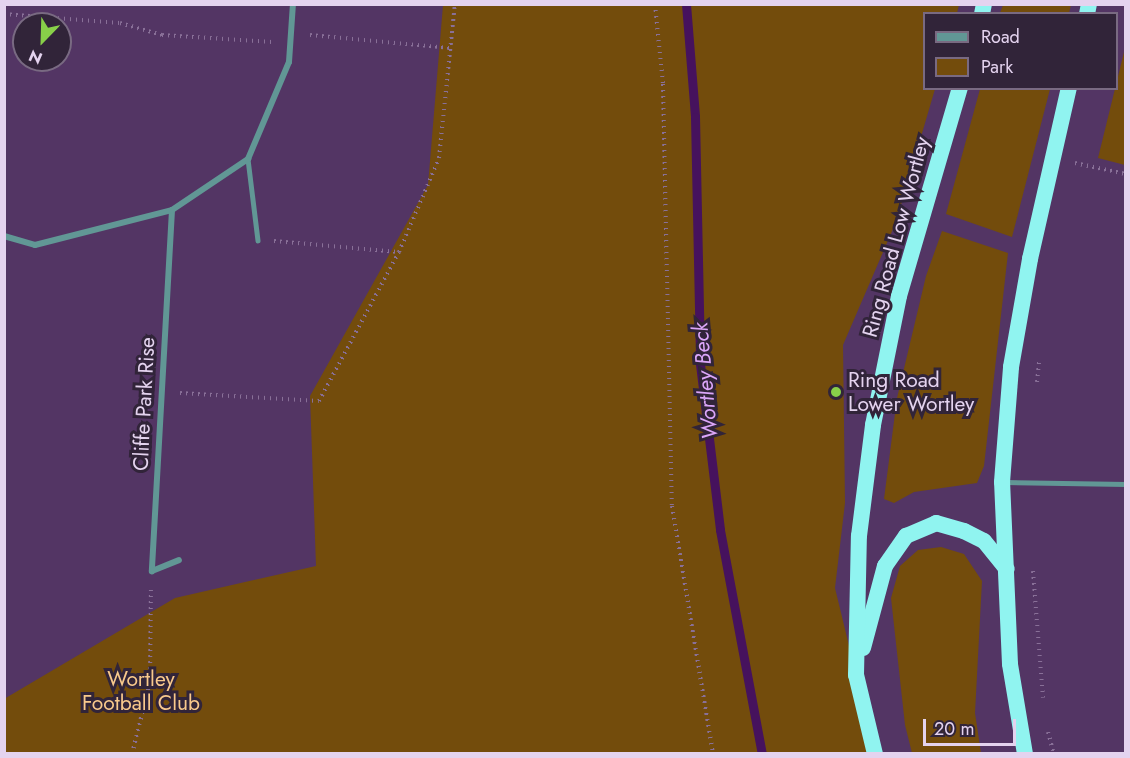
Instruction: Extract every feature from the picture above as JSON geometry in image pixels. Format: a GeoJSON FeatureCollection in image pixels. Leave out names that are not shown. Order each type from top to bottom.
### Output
{"type":"FeatureCollection","features":[{"type":"Feature","properties":{"kind":"highway","name":"Ring Road Low Wortley"},"geometry":{"type":"LineString","coordinates":[[875,753],[856,675],[859,536],[873,424],[899,296],[959,90]]}},
{"type":"Feature","properties":{"kind":"highway"},"geometry":{"type":"LineString","coordinates":[[1025,753],[1010,664],[1002,482],[1013,357],[1030,259],[1069,90]]}},
{"type":"Feature","properties":{"kind":"highway"},"geometry":{"type":"LineString","coordinates":[[856,675],[885,566],[906,536],[936,523],[964,531],[984,541],[1007,569]]}},
{"type":"Feature","properties":{"kind":"street"},"geometry":{"type":"LineString","coordinates":[[4,236],[35,244],[171,210],[248,159],[290,62],[293,4]]}},
{"type":"Feature","properties":{"kind":"street","name":"Cliffe Park Rise"},"geometry":{"type":"LineString","coordinates":[[152,571],[171,210]]}},
{"type":"Feature","properties":{"kind":"street"},"geometry":{"type":"LineString","coordinates":[[152,571],[180,560]]}},
{"type":"Feature","properties":{"kind":"lane"},"geometry":{"type":"LineString","coordinates":[[248,159],[258,240]]}},
{"type":"Feature","properties":{"kind":"lane"},"geometry":{"type":"LineString","coordinates":[[1002,482],[1125,484]]}},
{"type":"Feature","properties":{"kind":"path"},"geometry":{"type":"LineString","coordinates":[[161,391],[319,401],[399,252],[439,158],[455,4]]}},
{"type":"Feature","properties":{"kind":"path"},"geometry":{"type":"LineString","coordinates":[[655,4],[663,84],[672,506],[713,753]]}},
{"type":"Feature","properties":{"kind":"path"},"geometry":{"type":"LineString","coordinates":[[4,15],[120,23],[162,35],[291,43]]}},
{"type":"Feature","properties":{"kind":"path"},"geometry":{"type":"LineString","coordinates":[[291,33],[451,48]]}},
{"type":"Feature","properties":{"kind":"path"},"geometry":{"type":"LineString","coordinates":[[1072,173],[1077,152]]}},
{"type":"Feature","properties":{"kind":"path"},"geometry":{"type":"LineString","coordinates":[[1075,163],[1125,174]]}},
{"type":"Feature","properties":{"kind":"path"},"geometry":{"type":"LineString","coordinates":[[258,240],[399,252]]}},
{"type":"Feature","properties":{"kind":"path"},"geometry":{"type":"LineString","coordinates":[[1036,388],[1040,353]]}},
{"type":"Feature","properties":{"kind":"path"},"geometry":{"type":"LineString","coordinates":[[1032,565],[1043,706]]}},
{"type":"Feature","properties":{"kind":"path"},"geometry":{"type":"LineString","coordinates":[[132,753],[150,681],[152,571]]}},
{"type":"Feature","properties":{"kind":"path"},"geometry":{"type":"LineString","coordinates":[[1047,727],[1054,753]]}},
{"type":"Feature","properties":{"kind":"green space"},"geometry":{"type":"Polygon","coordinates":[[[1003,4],[1071,5],[1069,12],[1000,12],[1003,4]]]}},
{"type":"Feature","properties":{"kind":"green space","name":"Wortley Football Club"},"geometry":{"type":"Polygon","coordinates":[[[443,5],[959,5],[957,12],[923,12],[923,90],[935,90],[896,222],[843,345],[845,503],[835,588],[875,753],[5,753],[4,699],[175,598],[316,566],[310,396],[428,185],[443,5]]]}},
{"type":"Feature","properties":{"kind":"green space"},"geometry":{"type":"Polygon","coordinates":[[[1125,48],[1126,165],[1098,158],[1115,90],[1118,90],[1118,77],[1125,48]]]}},
{"type":"Feature","properties":{"kind":"green space"},"geometry":{"type":"Polygon","coordinates":[[[980,90],[1050,90],[1012,237],[946,214],[980,90]]]}},
{"type":"Feature","properties":{"kind":"green space"},"geometry":{"type":"Polygon","coordinates":[[[942,231],[1008,253],[984,466],[977,483],[914,492],[894,503],[884,499],[897,398],[926,276],[942,231]]]}},
{"type":"Feature","properties":{"kind":"green space"},"geometry":{"type":"Polygon","coordinates":[[[941,547],[964,554],[982,581],[975,713],[981,753],[912,753],[905,725],[891,598],[900,566],[918,550],[941,547]]]}},
{"type":"Feature","properties":{"kind":"waterway","name":"Wortley Beck"},"geometry":{"type":"LineString","coordinates":[[686,4],[695,117],[700,364],[720,530],[762,754]]}},
{"type":"Feature","properties":{"kind":"place","name":"Ring Road Lower Wortley"},"geometry":{"type":"Point","coordinates":[836,392]}}]}
